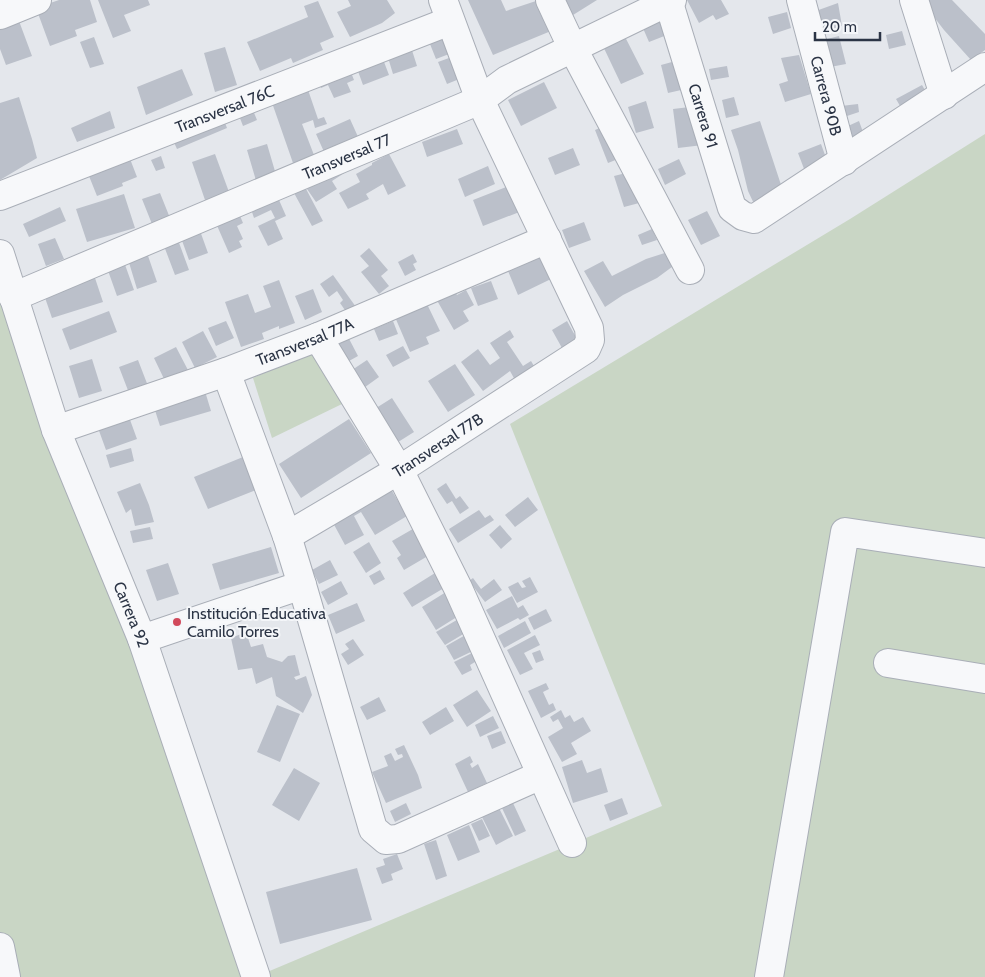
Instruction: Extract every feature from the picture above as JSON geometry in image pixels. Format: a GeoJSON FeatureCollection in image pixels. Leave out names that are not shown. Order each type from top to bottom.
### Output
{"type":"FeatureCollection","features":[{"type":"Feature","properties":{"kind":"street"},"geometry":{"type":"LineString","coordinates":[[0,15],[36,0]]}},
{"type":"Feature","properties":{"kind":"street"},"geometry":{"type":"LineString","coordinates":[[550,0],[572,47],[690,270]]}},
{"type":"Feature","properties":{"kind":"street","name":"Carrera 90B"},"geometry":{"type":"LineString","coordinates":[[801,0],[844,161]]}},
{"type":"Feature","properties":{"kind":"street"},"geometry":{"type":"LineString","coordinates":[[914,0],[944,95]]}},
{"type":"Feature","properties":{"kind":"street","name":"Transversal 77"},"geometry":{"type":"LineString","coordinates":[[13,296],[480,100],[507,80],[670,1]]}},
{"type":"Feature","properties":{"kind":"street","name":"Carrera 91"},"geometry":{"type":"LineString","coordinates":[[670,1],[732,208],[743,216],[754,220],[844,161]]}},
{"type":"Feature","properties":{"kind":"street"},"geometry":{"type":"LineString","coordinates":[[447,10],[480,100],[547,240]]}},
{"type":"Feature","properties":{"kind":"street","name":"Transversal 76C"},"geometry":{"type":"LineString","coordinates":[[0,196],[447,10]]}},
{"type":"Feature","properties":{"kind":"street"},"geometry":{"type":"LineString","coordinates":[[844,161],[985,67]]}},
{"type":"Feature","properties":{"kind":"street","name":"Transversal 77A"},"geometry":{"type":"LineString","coordinates":[[56,430],[226,372],[318,337],[547,240]]}},
{"type":"Feature","properties":{"kind":"street","name":"Transversal 77B"},"geometry":{"type":"LineString","coordinates":[[287,536],[399,470],[586,350],[590,340],[589,328],[547,240]]}},
{"type":"Feature","properties":{"kind":"street","name":"Carrera 92"},"geometry":{"type":"LineString","coordinates":[[0,254],[56,430],[142,639],[256,977]]}},
{"type":"Feature","properties":{"kind":"street"},"geometry":{"type":"LineString","coordinates":[[318,337],[399,470],[458,588],[572,843]]}},
{"type":"Feature","properties":{"kind":"street"},"geometry":{"type":"LineString","coordinates":[[226,372],[287,536],[373,829],[386,840],[398,839],[541,775]]}},
{"type":"Feature","properties":{"kind":"street"},"geometry":{"type":"LineString","coordinates":[[769,977],[845,532],[985,553]]}},
{"type":"Feature","properties":{"kind":"street"},"geometry":{"type":"LineString","coordinates":[[142,639],[302,585]]}},
{"type":"Feature","properties":{"kind":"street"},"geometry":{"type":"LineString","coordinates":[[888,663],[985,679]]}},
{"type":"Feature","properties":{"kind":"street"},"geometry":{"type":"LineString","coordinates":[[0,948],[6,977]]}},
{"type":"Feature","properties":{"kind":"green space"},"geometry":{"type":"Polygon","coordinates":[[[985,134],[985,977],[0,977],[0,254],[260,975],[662,806],[510,424],[850,219],[985,134]]]}},
{"type":"Feature","properties":{"kind":"green space"},"geometry":{"type":"Polygon","coordinates":[[[318,349],[342,404],[272,438],[253,378],[318,349]]]}},
{"type":"Feature","properties":{"kind":"building"},"geometry":{"type":"Polygon","coordinates":[[[59,0],[90,0],[97,22],[75,30],[77,36],[50,46],[36,8],[59,0]]]}},
{"type":"Feature","properties":{"kind":"building"},"geometry":{"type":"Polygon","coordinates":[[[98,0],[148,0],[150,5],[124,15],[131,31],[113,38],[98,0]]]}},
{"type":"Feature","properties":{"kind":"building"},"geometry":{"type":"Polygon","coordinates":[[[348,0],[387,0],[395,13],[382,23],[350,37],[337,12],[351,6],[348,0]]]}},
{"type":"Feature","properties":{"kind":"building"},"geometry":{"type":"Polygon","coordinates":[[[468,0],[501,0],[506,11],[539,0],[551,31],[493,55],[468,0]]]}},
{"type":"Feature","properties":{"kind":"building"},"geometry":{"type":"Polygon","coordinates":[[[563,0],[597,0],[573,15],[563,0]]]}},
{"type":"Feature","properties":{"kind":"building"},"geometry":{"type":"Polygon","coordinates":[[[687,0],[721,0],[729,14],[716,20],[713,15],[699,23],[687,0]]]}},
{"type":"Feature","properties":{"kind":"building"},"geometry":{"type":"Polygon","coordinates":[[[926,0],[952,0],[985,34],[985,50],[971,60],[924,4],[926,0]]]}},
{"type":"Feature","properties":{"kind":"building"},"geometry":{"type":"Polygon","coordinates":[[[318,1],[334,37],[320,43],[323,50],[293,63],[291,58],[260,71],[247,42],[308,17],[304,6],[318,1]]]}},
{"type":"Feature","properties":{"kind":"building"},"geometry":{"type":"Polygon","coordinates":[[[838,3],[842,26],[817,34],[813,12],[838,3]]]}},
{"type":"Feature","properties":{"kind":"building"},"geometry":{"type":"Polygon","coordinates":[[[663,10],[672,33],[649,42],[639,19],[663,10]]]}},
{"type":"Feature","properties":{"kind":"building"},"geometry":{"type":"Polygon","coordinates":[[[787,12],[791,28],[773,34],[768,17],[787,12]]]}},
{"type":"Feature","properties":{"kind":"building"},"geometry":{"type":"Polygon","coordinates":[[[19,21],[32,56],[6,65],[0,49],[0,28],[19,21]]]}},
{"type":"Feature","properties":{"kind":"building"},"geometry":{"type":"Polygon","coordinates":[[[448,30],[457,51],[436,59],[428,39],[448,30]]]}},
{"type":"Feature","properties":{"kind":"building"},"geometry":{"type":"Polygon","coordinates":[[[622,31],[644,74],[621,84],[601,42],[622,31]]]}},
{"type":"Feature","properties":{"kind":"building"},"geometry":{"type":"Polygon","coordinates":[[[902,31],[906,45],[889,49],[886,35],[902,31]]]}},
{"type":"Feature","properties":{"kind":"building"},"geometry":{"type":"Polygon","coordinates":[[[839,36],[846,64],[830,67],[823,40],[839,36]]]}},
{"type":"Feature","properties":{"kind":"building"},"geometry":{"type":"Polygon","coordinates":[[[94,37],[104,64],[90,68],[80,42],[94,37]]]}},
{"type":"Feature","properties":{"kind":"building"},"geometry":{"type":"Polygon","coordinates":[[[410,44],[417,66],[393,74],[386,51],[410,44]]]}},
{"type":"Feature","properties":{"kind":"building"},"geometry":{"type":"Polygon","coordinates":[[[225,47],[237,85],[215,92],[204,53],[225,47]]]}},
{"type":"Feature","properties":{"kind":"building"},"geometry":{"type":"Polygon","coordinates":[[[381,54],[389,75],[363,85],[355,63],[381,54]]]}},
{"type":"Feature","properties":{"kind":"building"},"geometry":{"type":"Polygon","coordinates":[[[460,54],[469,75],[447,84],[438,62],[460,54]]]}},
{"type":"Feature","properties":{"kind":"building"},"geometry":{"type":"Polygon","coordinates":[[[799,55],[811,94],[785,102],[779,84],[788,81],[781,58],[799,55]]]}},
{"type":"Feature","properties":{"kind":"building"},"geometry":{"type":"Polygon","coordinates":[[[683,59],[690,88],[668,93],[661,65],[683,59]]]}},
{"type":"Feature","properties":{"kind":"building"},"geometry":{"type":"Polygon","coordinates":[[[348,65],[354,80],[347,83],[351,92],[334,98],[328,85],[321,88],[317,77],[348,65]]]}},
{"type":"Feature","properties":{"kind":"building"},"geometry":{"type":"Polygon","coordinates":[[[727,66],[729,77],[711,80],[709,69],[727,66]]]}},
{"type":"Feature","properties":{"kind":"building"},"geometry":{"type":"Polygon","coordinates":[[[182,69],[193,95],[146,115],[137,87],[182,69]]]}},
{"type":"Feature","properties":{"kind":"building"},"geometry":{"type":"Polygon","coordinates":[[[544,82],[557,108],[521,126],[508,100],[544,82]]]}},
{"type":"Feature","properties":{"kind":"building"},"geometry":{"type":"Polygon","coordinates":[[[306,84],[318,119],[324,117],[327,124],[315,128],[313,120],[302,124],[314,155],[293,163],[270,97],[306,84]]]}},
{"type":"Feature","properties":{"kind":"building"},"geometry":{"type":"Polygon","coordinates":[[[922,85],[929,97],[903,111],[896,99],[922,85]]]}},
{"type":"Feature","properties":{"kind":"building"},"geometry":{"type":"Polygon","coordinates":[[[19,97],[37,158],[0,180],[0,103],[19,97]]]}},
{"type":"Feature","properties":{"kind":"building"},"geometry":{"type":"Polygon","coordinates":[[[734,97],[739,115],[726,118],[722,100],[734,97]]]}},
{"type":"Feature","properties":{"kind":"building"},"geometry":{"type":"Polygon","coordinates":[[[646,101],[654,128],[636,133],[628,107],[646,101]]]}},
{"type":"Feature","properties":{"kind":"building"},"geometry":{"type":"Polygon","coordinates":[[[858,104],[859,112],[838,119],[841,106],[858,104]]]}},
{"type":"Feature","properties":{"kind":"building"},"geometry":{"type":"Polygon","coordinates":[[[698,106],[703,145],[678,148],[673,109],[698,106]]]}},
{"type":"Feature","properties":{"kind":"building"},"geometry":{"type":"Polygon","coordinates":[[[252,108],[257,120],[243,126],[238,113],[252,108]]]}},
{"type":"Feature","properties":{"kind":"building"},"geometry":{"type":"Polygon","coordinates":[[[110,111],[115,128],[77,142],[71,128],[110,111]]]}},
{"type":"Feature","properties":{"kind":"building"},"geometry":{"type":"Polygon","coordinates":[[[222,115],[227,128],[177,149],[171,136],[222,115]]]}},
{"type":"Feature","properties":{"kind":"building"},"geometry":{"type":"Polygon","coordinates":[[[350,119],[359,139],[325,154],[316,134],[350,119]]]}},
{"type":"Feature","properties":{"kind":"building"},"geometry":{"type":"Polygon","coordinates":[[[760,121],[785,197],[756,208],[748,191],[731,130],[760,121]]]}},
{"type":"Feature","properties":{"kind":"building"},"geometry":{"type":"Polygon","coordinates":[[[859,121],[863,132],[852,137],[848,126],[859,121]]]}},
{"type":"Feature","properties":{"kind":"building"},"geometry":{"type":"Polygon","coordinates":[[[609,124],[623,157],[608,163],[595,130],[609,124]]]}},
{"type":"Feature","properties":{"kind":"building"},"geometry":{"type":"Polygon","coordinates":[[[457,129],[463,144],[427,157],[422,142],[457,129]]]}},
{"type":"Feature","properties":{"kind":"building"},"geometry":{"type":"Polygon","coordinates":[[[267,144],[277,178],[257,184],[247,150],[267,144]]]}},
{"type":"Feature","properties":{"kind":"building"},"geometry":{"type":"Polygon","coordinates":[[[821,144],[829,166],[806,174],[798,153],[821,144]]]}},
{"type":"Feature","properties":{"kind":"building"},"geometry":{"type":"Polygon","coordinates":[[[573,148],[580,165],[555,175],[548,158],[573,148]]]}},
{"type":"Feature","properties":{"kind":"building"},"geometry":{"type":"Polygon","coordinates":[[[127,151],[137,177],[122,183],[123,186],[97,196],[85,166],[127,151]]]}},
{"type":"Feature","properties":{"kind":"building"},"geometry":{"type":"Polygon","coordinates":[[[215,154],[229,192],[205,200],[192,162],[215,154]]]}},
{"type":"Feature","properties":{"kind":"building"},"geometry":{"type":"Polygon","coordinates":[[[389,154],[406,186],[388,195],[383,184],[366,194],[369,199],[348,209],[339,193],[360,182],[356,174],[389,154]]]}},
{"type":"Feature","properties":{"kind":"building"},"geometry":{"type":"Polygon","coordinates":[[[161,156],[165,168],[156,171],[151,160],[161,156]]]}},
{"type":"Feature","properties":{"kind":"building"},"geometry":{"type":"Polygon","coordinates":[[[679,159],[686,174],[665,185],[658,169],[679,159]]]}},
{"type":"Feature","properties":{"kind":"building"},"geometry":{"type":"Polygon","coordinates":[[[345,164],[349,170],[332,181],[337,189],[316,202],[307,189],[345,164]]]}},
{"type":"Feature","properties":{"kind":"building"},"geometry":{"type":"Polygon","coordinates":[[[488,166],[495,184],[465,197],[458,179],[488,166]]]}},
{"type":"Feature","properties":{"kind":"building"},"geometry":{"type":"Polygon","coordinates":[[[634,171],[643,202],[624,207],[614,176],[634,171]]]}},
{"type":"Feature","properties":{"kind":"building"},"geometry":{"type":"Polygon","coordinates":[[[511,185],[522,211],[483,226],[473,200],[511,185]]]}},
{"type":"Feature","properties":{"kind":"building"},"geometry":{"type":"Polygon","coordinates":[[[305,187],[323,221],[312,226],[294,193],[305,187]]]}},
{"type":"Feature","properties":{"kind":"building"},"geometry":{"type":"Polygon","coordinates":[[[283,190],[287,197],[279,200],[286,216],[275,221],[283,239],[268,246],[258,226],[275,218],[271,210],[254,218],[252,212],[269,204],[283,190]]]}},
{"type":"Feature","properties":{"kind":"building"},"geometry":{"type":"Polygon","coordinates":[[[160,193],[170,218],[152,224],[142,199],[160,193]]]}},
{"type":"Feature","properties":{"kind":"building"},"geometry":{"type":"Polygon","coordinates":[[[124,194],[135,228],[87,242],[76,209],[124,194]]]}},
{"type":"Feature","properties":{"kind":"building"},"geometry":{"type":"Polygon","coordinates":[[[60,207],[66,221],[29,237],[23,224],[60,207]]]}},
{"type":"Feature","properties":{"kind":"building"},"geometry":{"type":"Polygon","coordinates":[[[238,211],[243,223],[237,226],[243,239],[239,241],[242,247],[229,253],[215,221],[238,211]]]}},
{"type":"Feature","properties":{"kind":"building"},"geometry":{"type":"Polygon","coordinates":[[[707,211],[720,236],[701,245],[688,220],[707,211]]]}},
{"type":"Feature","properties":{"kind":"building"},"geometry":{"type":"Polygon","coordinates":[[[584,222],[591,240],[569,248],[562,230],[584,222]]]}},
{"type":"Feature","properties":{"kind":"building"},"geometry":{"type":"Polygon","coordinates":[[[199,228],[208,253],[189,260],[180,235],[199,228]]]}},
{"type":"Feature","properties":{"kind":"building"},"geometry":{"type":"Polygon","coordinates":[[[652,229],[657,240],[642,245],[638,235],[652,229]]]}},
{"type":"Feature","properties":{"kind":"building"},"geometry":{"type":"Polygon","coordinates":[[[55,238],[64,259],[46,266],[38,244],[55,238]]]}},
{"type":"Feature","properties":{"kind":"building"},"geometry":{"type":"Polygon","coordinates":[[[178,240],[189,270],[175,275],[164,246],[178,240]]]}},
{"type":"Feature","properties":{"kind":"building"},"geometry":{"type":"Polygon","coordinates":[[[369,248],[388,270],[381,276],[389,286],[379,294],[361,272],[369,266],[360,256],[369,248]]]}},
{"type":"Feature","properties":{"kind":"building"},"geometry":{"type":"Polygon","coordinates":[[[146,250],[157,282],[137,289],[127,256],[146,250]]]}},
{"type":"Feature","properties":{"kind":"building"},"geometry":{"type":"Polygon","coordinates":[[[671,251],[676,264],[657,278],[623,295],[605,307],[584,271],[603,261],[612,276],[646,259],[671,251]]]}},
{"type":"Feature","properties":{"kind":"building"},"geometry":{"type":"Polygon","coordinates":[[[413,254],[417,262],[413,264],[416,270],[405,276],[398,262],[413,254]]]}},
{"type":"Feature","properties":{"kind":"building"},"geometry":{"type":"Polygon","coordinates":[[[540,257],[551,279],[518,295],[508,271],[540,257]]]}},
{"type":"Feature","properties":{"kind":"building"},"geometry":{"type":"Polygon","coordinates":[[[123,259],[134,290],[117,296],[106,265],[123,259]]]}},
{"type":"Feature","properties":{"kind":"building"},"geometry":{"type":"Polygon","coordinates":[[[93,272],[103,302],[52,318],[42,289],[93,272]]]}},
{"type":"Feature","properties":{"kind":"building"},"geometry":{"type":"Polygon","coordinates":[[[333,275],[356,307],[347,313],[340,303],[343,300],[337,291],[329,297],[320,284],[333,275]]]}},
{"type":"Feature","properties":{"kind":"building"},"geometry":{"type":"Polygon","coordinates":[[[279,280],[295,323],[279,329],[279,326],[262,333],[264,339],[241,347],[225,302],[248,294],[255,313],[271,307],[263,286],[279,280]]]}},
{"type":"Feature","properties":{"kind":"building"},"geometry":{"type":"Polygon","coordinates":[[[491,281],[498,299],[478,306],[471,288],[491,281]]]}},
{"type":"Feature","properties":{"kind":"building"},"geometry":{"type":"Polygon","coordinates":[[[452,287],[457,295],[466,290],[474,305],[463,311],[469,321],[454,330],[435,297],[452,287]]]}},
{"type":"Feature","properties":{"kind":"building"},"geometry":{"type":"Polygon","coordinates":[[[313,289],[322,312],[305,320],[295,296],[313,289]]]}},
{"type":"Feature","properties":{"kind":"building"},"geometry":{"type":"Polygon","coordinates":[[[427,304],[440,331],[426,337],[429,344],[410,352],[395,317],[427,304]]]}},
{"type":"Feature","properties":{"kind":"building"},"geometry":{"type":"Polygon","coordinates":[[[109,311],[117,332],[70,350],[62,329],[109,311]]]}},
{"type":"Feature","properties":{"kind":"building"},"geometry":{"type":"Polygon","coordinates":[[[226,321],[234,338],[216,346],[208,328],[226,321]]]}},
{"type":"Feature","properties":{"kind":"building"},"geometry":{"type":"Polygon","coordinates":[[[393,321],[398,334],[379,341],[374,329],[393,321]]]}},
{"type":"Feature","properties":{"kind":"building"},"geometry":{"type":"Polygon","coordinates":[[[567,321],[577,339],[562,348],[552,330],[567,321]]]}},
{"type":"Feature","properties":{"kind":"building"},"geometry":{"type":"Polygon","coordinates":[[[510,330],[514,337],[507,342],[523,366],[531,361],[534,366],[515,380],[510,371],[483,391],[461,362],[478,349],[490,365],[500,358],[490,343],[510,330]]]}},
{"type":"Feature","properties":{"kind":"building"},"geometry":{"type":"Polygon","coordinates":[[[203,331],[217,357],[195,368],[182,342],[203,331]]]}},
{"type":"Feature","properties":{"kind":"building"},"geometry":{"type":"Polygon","coordinates":[[[346,333],[358,356],[349,361],[343,351],[336,355],[329,342],[346,333]]]}},
{"type":"Feature","properties":{"kind":"building"},"geometry":{"type":"Polygon","coordinates":[[[403,346],[410,358],[393,367],[386,355],[403,346]]]}},
{"type":"Feature","properties":{"kind":"building"},"geometry":{"type":"Polygon","coordinates":[[[176,347],[189,372],[166,383],[154,358],[176,347]]]}},
{"type":"Feature","properties":{"kind":"building"},"geometry":{"type":"Polygon","coordinates":[[[92,359],[102,391],[79,398],[69,366],[92,359]]]}},
{"type":"Feature","properties":{"kind":"building"},"geometry":{"type":"Polygon","coordinates":[[[138,360],[148,386],[129,393],[119,367],[138,360]]]}},
{"type":"Feature","properties":{"kind":"building"},"geometry":{"type":"Polygon","coordinates":[[[367,360],[379,377],[361,390],[349,372],[367,360]]]}},
{"type":"Feature","properties":{"kind":"building"},"geometry":{"type":"Polygon","coordinates":[[[455,364],[475,395],[448,412],[428,381],[455,364]]]}},
{"type":"Feature","properties":{"kind":"building"},"geometry":{"type":"Polygon","coordinates":[[[204,388],[211,411],[160,426],[153,404],[204,388]]]}},
{"type":"Feature","properties":{"kind":"building"},"geometry":{"type":"Polygon","coordinates":[[[392,398],[414,432],[395,444],[373,410],[392,398]]]}},
{"type":"Feature","properties":{"kind":"building"},"geometry":{"type":"Polygon","coordinates":[[[129,417],[137,439],[106,450],[98,428],[129,417]]]}},
{"type":"Feature","properties":{"kind":"building"},"geometry":{"type":"Polygon","coordinates":[[[349,419],[371,453],[301,498],[279,464],[349,419]]]}},
{"type":"Feature","properties":{"kind":"building"},"geometry":{"type":"Polygon","coordinates":[[[131,448],[134,461],[110,468],[106,455],[131,448]]]}},
{"type":"Feature","properties":{"kind":"building"},"geometry":{"type":"Polygon","coordinates":[[[243,457],[256,490],[208,509],[194,477],[243,457]]]}},
{"type":"Feature","properties":{"kind":"building"},"geometry":{"type":"Polygon","coordinates":[[[140,483],[154,522],[135,526],[131,509],[126,513],[117,492],[140,483]]]}},
{"type":"Feature","properties":{"kind":"building"},"geometry":{"type":"Polygon","coordinates":[[[446,483],[456,499],[460,496],[469,508],[460,514],[452,501],[447,504],[437,489],[446,483]]]}},
{"type":"Feature","properties":{"kind":"building"},"geometry":{"type":"Polygon","coordinates":[[[389,486],[407,516],[375,535],[361,512],[354,516],[364,535],[345,545],[331,519],[389,486]]]}},
{"type":"Feature","properties":{"kind":"building"},"geometry":{"type":"Polygon","coordinates":[[[528,497],[538,510],[515,527],[505,515],[528,497]]]}},
{"type":"Feature","properties":{"kind":"building"},"geometry":{"type":"Polygon","coordinates":[[[479,510],[485,518],[490,515],[494,520],[458,543],[449,529],[479,510]]]}},
{"type":"Feature","properties":{"kind":"building"},"geometry":{"type":"Polygon","coordinates":[[[500,525],[512,539],[501,549],[489,535],[500,525]]]}},
{"type":"Feature","properties":{"kind":"building"},"geometry":{"type":"Polygon","coordinates":[[[418,526],[433,553],[404,570],[397,558],[401,555],[392,541],[418,526]]]}},
{"type":"Feature","properties":{"kind":"building"},"geometry":{"type":"Polygon","coordinates":[[[150,527],[153,539],[133,543],[130,531],[150,527]]]}},
{"type":"Feature","properties":{"kind":"building"},"geometry":{"type":"Polygon","coordinates":[[[369,542],[381,563],[366,573],[353,552],[369,542]]]}},
{"type":"Feature","properties":{"kind":"building"},"geometry":{"type":"Polygon","coordinates":[[[271,547],[279,573],[220,590],[212,564],[271,547]]]}},
{"type":"Feature","properties":{"kind":"building"},"geometry":{"type":"Polygon","coordinates":[[[330,560],[338,575],[319,584],[312,570],[330,560]]]}},
{"type":"Feature","properties":{"kind":"building"},"geometry":{"type":"Polygon","coordinates":[[[168,563],[179,594],[157,601],[146,570],[168,563]]]}},
{"type":"Feature","properties":{"kind":"building"},"geometry":{"type":"Polygon","coordinates":[[[380,570],[385,579],[374,585],[369,576],[380,570]]]}},
{"type":"Feature","properties":{"kind":"building"},"geometry":{"type":"Polygon","coordinates":[[[435,573],[444,588],[412,607],[403,593],[435,573]]]}},
{"type":"Feature","properties":{"kind":"building"},"geometry":{"type":"Polygon","coordinates":[[[530,577],[538,592],[517,603],[508,587],[518,582],[522,588],[526,587],[522,581],[530,577]]]}},
{"type":"Feature","properties":{"kind":"building"},"geometry":{"type":"Polygon","coordinates":[[[473,578],[481,589],[494,579],[502,590],[485,602],[469,581],[473,578]]]}},
{"type":"Feature","properties":{"kind":"building"},"geometry":{"type":"Polygon","coordinates":[[[341,581],[348,594],[328,605],[321,592],[341,581]]]}},
{"type":"Feature","properties":{"kind":"building"},"geometry":{"type":"Polygon","coordinates":[[[446,592],[460,615],[436,630],[422,607],[446,592]]]}},
{"type":"Feature","properties":{"kind":"building"},"geometry":{"type":"Polygon","coordinates":[[[512,596],[518,608],[523,605],[529,615],[520,620],[518,618],[497,629],[486,610],[512,596]]]}},
{"type":"Feature","properties":{"kind":"building"},"geometry":{"type":"Polygon","coordinates":[[[357,603],[365,621],[336,634],[328,615],[357,603]]]}},
{"type":"Feature","properties":{"kind":"building"},"geometry":{"type":"Polygon","coordinates":[[[546,609],[552,621],[534,630],[528,618],[546,609]]]}},
{"type":"Feature","properties":{"kind":"building"},"geometry":{"type":"Polygon","coordinates":[[[462,617],[470,630],[445,645],[436,632],[462,617]]]}},
{"type":"Feature","properties":{"kind":"building"},"geometry":{"type":"Polygon","coordinates":[[[525,621],[531,633],[504,648],[498,636],[525,621]]]}},
{"type":"Feature","properties":{"kind":"building"},"geometry":{"type":"Polygon","coordinates":[[[246,632],[251,647],[263,644],[267,657],[282,662],[288,656],[295,655],[300,675],[294,677],[296,680],[306,676],[312,695],[303,713],[276,696],[272,677],[256,684],[252,668],[238,670],[231,638],[246,632]]]}},
{"type":"Feature","properties":{"kind":"building"},"geometry":{"type":"Polygon","coordinates":[[[469,633],[477,649],[454,660],[446,646],[469,633]]]}},
{"type":"Feature","properties":{"kind":"building"},"geometry":{"type":"Polygon","coordinates":[[[535,635],[540,645],[524,653],[533,669],[520,675],[507,650],[535,635]]]}},
{"type":"Feature","properties":{"kind":"building"},"geometry":{"type":"Polygon","coordinates":[[[353,639],[364,655],[348,665],[341,654],[349,649],[345,644],[353,639]]]}},
{"type":"Feature","properties":{"kind":"building"},"geometry":{"type":"Polygon","coordinates":[[[540,650],[544,660],[536,663],[532,653],[540,650]]]}},
{"type":"Feature","properties":{"kind":"building"},"geometry":{"type":"Polygon","coordinates":[[[476,651],[480,659],[470,665],[472,670],[462,675],[454,662],[476,651]]]}},
{"type":"Feature","properties":{"kind":"building"},"geometry":{"type":"Polygon","coordinates":[[[546,683],[549,689],[543,692],[549,705],[553,703],[556,710],[541,718],[528,691],[546,683]]]}},
{"type":"Feature","properties":{"kind":"building"},"geometry":{"type":"Polygon","coordinates":[[[477,690],[491,711],[467,727],[453,705],[477,690]]]}},
{"type":"Feature","properties":{"kind":"building"},"geometry":{"type":"Polygon","coordinates":[[[379,697],[386,711],[367,720],[360,707],[379,697]]]}},
{"type":"Feature","properties":{"kind":"building"},"geometry":{"type":"Polygon","coordinates":[[[277,705],[300,714],[280,762],[257,752],[277,705]]]}},
{"type":"Feature","properties":{"kind":"building"},"geometry":{"type":"Polygon","coordinates":[[[446,707],[454,721],[430,735],[422,722],[446,707]]]}},
{"type":"Feature","properties":{"kind":"building"},"geometry":{"type":"Polygon","coordinates":[[[561,710],[565,718],[570,715],[574,722],[583,717],[591,731],[571,743],[577,754],[562,762],[548,737],[563,728],[558,719],[553,722],[550,717],[561,710]]]}},
{"type":"Feature","properties":{"kind":"building"},"geometry":{"type":"Polygon","coordinates":[[[493,716],[499,728],[480,737],[475,725],[493,716]]]}},
{"type":"Feature","properties":{"kind":"building"},"geometry":{"type":"Polygon","coordinates":[[[501,731],[506,743],[492,749],[487,736],[501,731]]]}},
{"type":"Feature","properties":{"kind":"building"},"geometry":{"type":"Polygon","coordinates":[[[404,745],[422,788],[386,803],[372,772],[388,766],[384,756],[391,753],[395,761],[403,757],[402,754],[398,755],[395,749],[404,745]]]}},
{"type":"Feature","properties":{"kind":"building"},"geometry":{"type":"Polygon","coordinates":[[[470,756],[473,762],[470,764],[472,768],[478,764],[487,783],[468,792],[455,764],[470,756]]]}},
{"type":"Feature","properties":{"kind":"building"},"geometry":{"type":"Polygon","coordinates":[[[582,760],[587,773],[601,768],[608,792],[573,803],[562,767],[582,760]]]}},
{"type":"Feature","properties":{"kind":"building"},"geometry":{"type":"Polygon","coordinates":[[[294,768],[320,783],[299,821],[272,805],[294,768]]]}},
{"type":"Feature","properties":{"kind":"building"},"geometry":{"type":"Polygon","coordinates":[[[622,798],[628,814],[610,821],[604,805],[622,798]]]}},
{"type":"Feature","properties":{"kind":"building"},"geometry":{"type":"Polygon","coordinates":[[[406,803],[411,814],[395,822],[390,811],[406,803]]]}},
{"type":"Feature","properties":{"kind":"building"},"geometry":{"type":"Polygon","coordinates":[[[513,803],[526,831],[515,836],[502,808],[513,803]]]}},
{"type":"Feature","properties":{"kind":"building"},"geometry":{"type":"Polygon","coordinates":[[[499,808],[513,836],[496,845],[482,817],[499,808]]]}},
{"type":"Feature","properties":{"kind":"building"},"geometry":{"type":"Polygon","coordinates":[[[482,819],[490,836],[479,841],[471,824],[482,819]]]}},
{"type":"Feature","properties":{"kind":"building"},"geometry":{"type":"Polygon","coordinates":[[[469,825],[480,852],[458,861],[447,835],[469,825]]]}},
{"type":"Feature","properties":{"kind":"building"},"geometry":{"type":"Polygon","coordinates":[[[436,840],[447,876],[436,880],[424,844],[436,840]]]}},
{"type":"Feature","properties":{"kind":"building"},"geometry":{"type":"Polygon","coordinates":[[[397,854],[403,869],[391,874],[393,880],[382,884],[376,868],[385,865],[383,859],[397,854]]]}},
{"type":"Feature","properties":{"kind":"building"},"geometry":{"type":"Polygon","coordinates":[[[357,868],[372,920],[280,944],[266,892],[357,868]]]}},
{"type":"Feature","properties":{"kind":"place","name":"Institución Educativa Camilo Torres"},"geometry":{"type":"Point","coordinates":[177,622]}}]}
